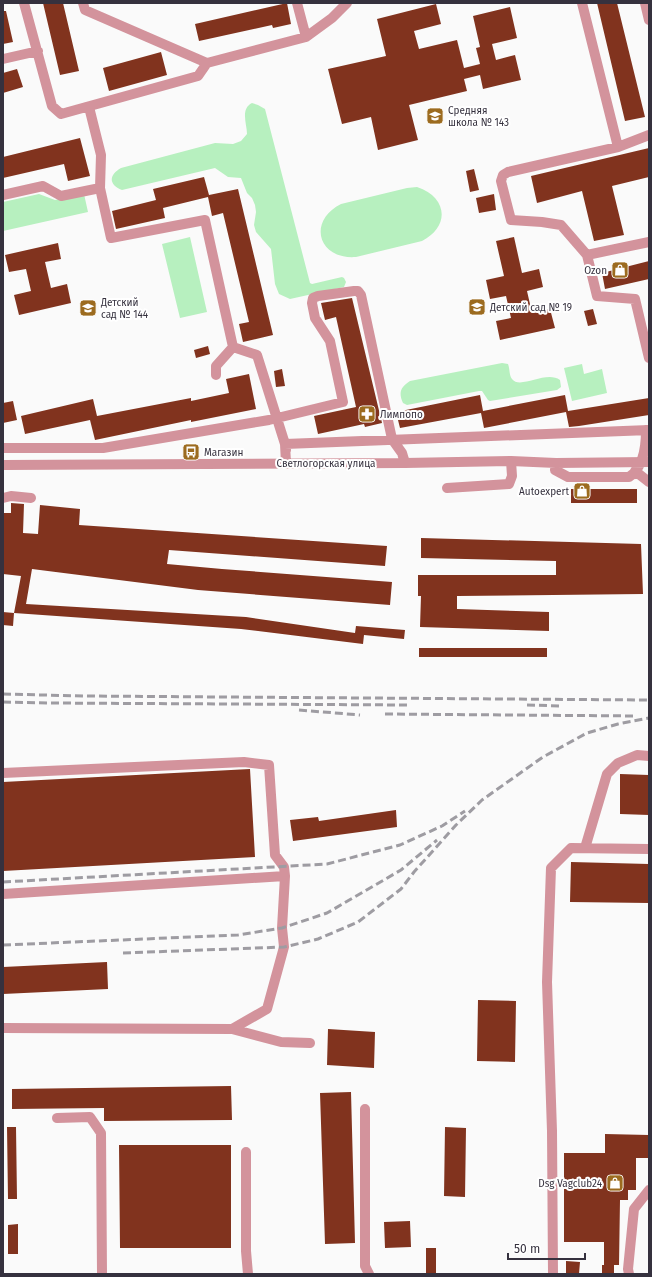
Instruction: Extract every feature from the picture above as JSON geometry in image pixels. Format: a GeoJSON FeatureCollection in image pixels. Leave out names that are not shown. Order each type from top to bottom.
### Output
{"type":"FeatureCollection","features":[{"type":"Feature","properties":{"kind":"street"},"geometry":{"type":"LineString","coordinates":[[24,3],[52,106],[61,114],[198,76],[207,63]]}},
{"type":"Feature","properties":{"kind":"street"},"geometry":{"type":"LineString","coordinates":[[83,3],[85,10],[207,63],[306,37],[332,18],[347,3]]}},
{"type":"Feature","properties":{"kind":"street"},"geometry":{"type":"LineString","coordinates":[[297,3],[306,37]]}},
{"type":"Feature","properties":{"kind":"street"},"geometry":{"type":"LineString","coordinates":[[582,3],[618,148]]}},
{"type":"Feature","properties":{"kind":"street"},"geometry":{"type":"LineString","coordinates":[[645,3],[649,20]]}},
{"type":"Feature","properties":{"kind":"street"},"geometry":{"type":"LineString","coordinates":[[3,59],[38,51]]}},
{"type":"Feature","properties":{"kind":"street"},"geometry":{"type":"LineString","coordinates":[[89,107],[101,155],[100,188],[111,238],[205,220],[233,348]]}},
{"type":"Feature","properties":{"kind":"street"},"geometry":{"type":"LineString","coordinates":[[649,135],[618,148],[508,172],[503,175],[501,180],[511,220],[561,225],[587,255],[597,296],[634,299],[649,358]]}},
{"type":"Feature","properties":{"kind":"street"},"geometry":{"type":"LineString","coordinates":[[3,195],[43,186],[61,196],[100,188]]}},
{"type":"Feature","properties":{"kind":"street"},"geometry":{"type":"LineString","coordinates":[[587,255],[649,242]]}},
{"type":"Feature","properties":{"kind":"street"},"geometry":{"type":"LineString","coordinates":[[3,448],[103,448],[278,418],[344,402],[330,341],[315,318],[312,303],[313,298],[318,296],[358,291],[361,294],[392,439],[402,453],[405,463]]}},
{"type":"Feature","properties":{"kind":"street"},"geometry":{"type":"LineString","coordinates":[[216,376],[216,366],[233,348]]}},
{"type":"Feature","properties":{"kind":"street"},"geometry":{"type":"LineString","coordinates":[[233,348],[257,355],[285,444],[286,464]]}},
{"type":"Feature","properties":{"kind":"street"},"geometry":{"type":"LineString","coordinates":[[285,444],[648,430],[642,465],[629,477],[568,477],[555,470],[556,463]]}},
{"type":"Feature","properties":{"kind":"street"},"geometry":{"type":"LineString","coordinates":[[102,464],[103,448]]}},
{"type":"Feature","properties":{"kind":"street"},"geometry":{"type":"LineString","coordinates":[[447,488],[509,484],[512,476],[511,461]]}},
{"type":"Feature","properties":{"kind":"street","name":"Светлогорская улица"},"geometry":{"type":"LineString","coordinates":[[3,465],[286,464],[511,461],[642,465]]}},
{"type":"Feature","properties":{"kind":"street"},"geometry":{"type":"LineString","coordinates":[[642,465],[649,482]]}},
{"type":"Feature","properties":{"kind":"street"},"geometry":{"type":"LineString","coordinates":[[3,498],[11,496],[31,498]]}},
{"type":"Feature","properties":{"kind":"street"},"geometry":{"type":"LineString","coordinates":[[585,848],[607,774],[618,763],[637,755],[649,756]]}},
{"type":"Feature","properties":{"kind":"street"},"geometry":{"type":"LineString","coordinates":[[3,773],[244,762],[269,765],[275,855],[284,867],[285,876],[282,928],[284,947],[267,1009],[232,1028]]}},
{"type":"Feature","properties":{"kind":"street"},"geometry":{"type":"LineString","coordinates":[[553,1274],[552,1131],[547,982],[551,868],[571,848],[649,849]]}},
{"type":"Feature","properties":{"kind":"street"},"geometry":{"type":"LineString","coordinates":[[3,894],[285,876]]}},
{"type":"Feature","properties":{"kind":"street"},"geometry":{"type":"LineString","coordinates":[[3,1028],[232,1028],[281,1042],[310,1043]]}},
{"type":"Feature","properties":{"kind":"street"},"geometry":{"type":"LineString","coordinates":[[365,1109],[365,1266],[369,1274]]}},
{"type":"Feature","properties":{"kind":"street"},"geometry":{"type":"LineString","coordinates":[[57,1118],[90,1117],[101,1133],[102,1274]]}},
{"type":"Feature","properties":{"kind":"street"},"geometry":{"type":"LineString","coordinates":[[246,1152],[246,1251],[248,1274]]}},
{"type":"Feature","properties":{"kind":"street"},"geometry":{"type":"LineString","coordinates":[[629,1274],[628,1269],[634,1209],[649,1190]]}},
{"type":"Feature","properties":{"kind":"green space"},"geometry":{"type":"Polygon","coordinates":[[[252,103],[265,109],[310,283],[312,284],[342,277],[346,282],[344,287],[290,299],[279,294],[275,284],[271,249],[256,232],[254,225],[256,212],[255,205],[252,198],[247,193],[241,178],[228,177],[215,168],[122,190],[117,188],[112,182],[112,176],[121,168],[215,143],[233,144],[241,141],[247,134],[245,117],[246,109],[252,103]]]}},
{"type":"Feature","properties":{"kind":"green space"},"geometry":{"type":"Polygon","coordinates":[[[417,187],[435,198],[440,205],[442,212],[441,220],[437,228],[431,235],[422,241],[356,257],[343,256],[333,252],[326,246],[322,238],[321,229],[324,220],[330,211],[341,204],[407,188],[417,187]]]}},
{"type":"Feature","properties":{"kind":"green space"},"geometry":{"type":"Polygon","coordinates":[[[39,194],[55,200],[84,194],[88,212],[3,231],[3,202],[39,194]]]}},
{"type":"Feature","properties":{"kind":"green space"},"geometry":{"type":"Polygon","coordinates":[[[190,237],[207,312],[180,318],[162,244],[190,237]]]}},
{"type":"Feature","properties":{"kind":"green space"},"geometry":{"type":"Polygon","coordinates":[[[502,363],[508,364],[511,377],[516,382],[527,382],[548,377],[560,380],[561,387],[557,390],[490,401],[482,391],[407,405],[403,403],[401,399],[401,390],[404,385],[410,381],[502,363]]]}},
{"type":"Feature","properties":{"kind":"green space"},"geometry":{"type":"Polygon","coordinates":[[[582,364],[584,374],[602,369],[607,393],[572,401],[564,368],[582,364]]]}},
{"type":"Feature","properties":{"kind":"building"},"geometry":{"type":"Polygon","coordinates":[[[43,3],[63,3],[79,71],[60,75],[43,3]]]}},
{"type":"Feature","properties":{"kind":"building"},"geometry":{"type":"Polygon","coordinates":[[[287,3],[291,24],[273,28],[272,25],[199,41],[195,24],[287,3]]]}},
{"type":"Feature","properties":{"kind":"building"},"geometry":{"type":"Polygon","coordinates":[[[597,3],[617,3],[645,117],[625,121],[597,3]]]}},
{"type":"Feature","properties":{"kind":"building"},"geometry":{"type":"Polygon","coordinates":[[[436,4],[441,24],[414,31],[419,49],[457,40],[464,68],[480,64],[476,48],[480,47],[473,16],[510,7],[517,38],[492,44],[496,60],[515,55],[521,80],[483,89],[480,75],[464,79],[467,91],[409,105],[418,140],[378,150],[371,117],[342,124],[328,69],[386,56],[377,19],[436,4]]]}},
{"type":"Feature","properties":{"kind":"building"},"geometry":{"type":"Polygon","coordinates":[[[3,11],[6,11],[13,42],[3,44],[3,11]]]}},
{"type":"Feature","properties":{"kind":"building"},"geometry":{"type":"Polygon","coordinates":[[[161,52],[167,75],[109,91],[103,68],[161,52]]]}},
{"type":"Feature","properties":{"kind":"building"},"geometry":{"type":"Polygon","coordinates":[[[17,69],[23,87],[3,93],[3,73],[17,69]]]}},
{"type":"Feature","properties":{"kind":"building"},"geometry":{"type":"Polygon","coordinates":[[[80,138],[90,176],[68,181],[64,164],[3,178],[3,157],[80,138]]]}},
{"type":"Feature","properties":{"kind":"building"},"geometry":{"type":"Polygon","coordinates":[[[649,148],[649,177],[612,186],[624,235],[594,241],[582,191],[537,203],[531,176],[649,148]]]}},
{"type":"Feature","properties":{"kind":"building"},"geometry":{"type":"Polygon","coordinates":[[[474,169],[479,190],[470,192],[466,171],[474,169]]]}},
{"type":"Feature","properties":{"kind":"building"},"geometry":{"type":"Polygon","coordinates":[[[204,177],[209,195],[238,189],[273,335],[243,342],[239,324],[249,322],[223,213],[212,216],[208,197],[163,208],[165,218],[116,229],[112,211],[156,200],[153,189],[204,177]]]}},
{"type":"Feature","properties":{"kind":"building"},"geometry":{"type":"Polygon","coordinates":[[[494,194],[496,210],[479,213],[476,198],[494,194]]]}},
{"type":"Feature","properties":{"kind":"building"},"geometry":{"type":"Polygon","coordinates":[[[514,237],[522,273],[539,269],[543,287],[527,291],[532,313],[550,309],[555,328],[500,340],[496,321],[511,318],[506,296],[490,299],[486,280],[504,276],[496,241],[514,237]]]}},
{"type":"Feature","properties":{"kind":"building"},"geometry":{"type":"Polygon","coordinates":[[[58,243],[61,259],[45,262],[51,288],[67,284],[71,303],[19,315],[14,295],[31,291],[26,269],[9,272],[5,255],[58,243]]]}},
{"type":"Feature","properties":{"kind":"building"},"geometry":{"type":"Polygon","coordinates":[[[649,261],[649,279],[605,289],[602,273],[649,261]]]}},
{"type":"Feature","properties":{"kind":"building"},"geometry":{"type":"Polygon","coordinates":[[[352,298],[382,423],[365,427],[364,424],[318,434],[314,416],[356,407],[336,317],[325,320],[321,303],[352,298]]]}},
{"type":"Feature","properties":{"kind":"building"},"geometry":{"type":"Polygon","coordinates":[[[593,309],[597,324],[588,326],[584,311],[593,309]]]}},
{"type":"Feature","properties":{"kind":"building"},"geometry":{"type":"Polygon","coordinates":[[[208,346],[210,354],[196,358],[194,350],[208,346]]]}},
{"type":"Feature","properties":{"kind":"building"},"geometry":{"type":"Polygon","coordinates":[[[282,369],[285,386],[276,387],[274,371],[282,369]]]}},
{"type":"Feature","properties":{"kind":"building"},"geometry":{"type":"Polygon","coordinates":[[[249,374],[256,409],[191,422],[191,420],[95,440],[90,420],[25,434],[21,416],[93,399],[97,416],[191,398],[191,401],[229,393],[226,379],[249,374]]]}},
{"type":"Feature","properties":{"kind":"building"},"geometry":{"type":"Polygon","coordinates":[[[480,395],[483,411],[565,395],[568,411],[649,398],[649,415],[569,427],[566,412],[484,428],[481,413],[400,428],[396,412],[480,395]]]}},
{"type":"Feature","properties":{"kind":"building"},"geometry":{"type":"Polygon","coordinates":[[[13,401],[17,420],[3,423],[3,403],[13,401]]]}},
{"type":"Feature","properties":{"kind":"building"},"geometry":{"type":"Polygon","coordinates":[[[571,489],[637,489],[637,503],[571,503],[571,489]]]}},
{"type":"Feature","properties":{"kind":"building"},"geometry":{"type":"Polygon","coordinates":[[[11,503],[24,504],[23,533],[38,534],[40,505],[80,509],[79,525],[387,546],[385,566],[169,550],[167,564],[392,582],[390,605],[198,590],[32,569],[26,604],[246,617],[355,633],[356,626],[405,630],[404,639],[364,635],[363,644],[241,629],[14,613],[21,576],[3,574],[3,513],[11,513],[11,503]]]}},
{"type":"Feature","properties":{"kind":"building"},"geometry":{"type":"Polygon","coordinates":[[[421,538],[641,544],[643,594],[457,596],[457,609],[549,612],[549,631],[420,627],[421,596],[418,596],[418,575],[556,575],[556,561],[421,558],[421,538]]]}},
{"type":"Feature","properties":{"kind":"building"},"geometry":{"type":"Polygon","coordinates":[[[3,612],[14,613],[13,626],[3,625],[3,612]]]}},
{"type":"Feature","properties":{"kind":"building"},"geometry":{"type":"Polygon","coordinates":[[[419,648],[547,648],[547,657],[419,657],[419,648]]]}},
{"type":"Feature","properties":{"kind":"building"},"geometry":{"type":"Polygon","coordinates":[[[250,769],[255,857],[3,871],[3,782],[250,769]]]}},
{"type":"Feature","properties":{"kind":"building"},"geometry":{"type":"Polygon","coordinates":[[[620,774],[649,775],[649,815],[620,814],[620,774]]]}},
{"type":"Feature","properties":{"kind":"building"},"geometry":{"type":"Polygon","coordinates":[[[396,810],[397,827],[293,841],[290,820],[318,817],[319,821],[396,810]]]}},
{"type":"Feature","properties":{"kind":"building"},"geometry":{"type":"Polygon","coordinates":[[[571,862],[649,864],[649,903],[570,902],[571,862]]]}},
{"type":"Feature","properties":{"kind":"building"},"geometry":{"type":"Polygon","coordinates":[[[107,962],[108,989],[3,994],[3,967],[107,962]]]}},
{"type":"Feature","properties":{"kind":"building"},"geometry":{"type":"Polygon","coordinates":[[[478,1000],[516,1001],[515,1062],[477,1061],[478,1000]]]}},
{"type":"Feature","properties":{"kind":"building"},"geometry":{"type":"Polygon","coordinates":[[[328,1029],[375,1032],[374,1068],[327,1065],[328,1029]]]}},
{"type":"Feature","properties":{"kind":"building"},"geometry":{"type":"Polygon","coordinates":[[[231,1086],[232,1120],[104,1121],[104,1108],[12,1109],[12,1089],[231,1086]]]}},
{"type":"Feature","properties":{"kind":"building"},"geometry":{"type":"Polygon","coordinates":[[[351,1092],[355,1243],[325,1244],[320,1093],[351,1092]]]}},
{"type":"Feature","properties":{"kind":"building"},"geometry":{"type":"Polygon","coordinates":[[[7,1127],[16,1127],[17,1199],[8,1199],[7,1127]]]}},
{"type":"Feature","properties":{"kind":"building"},"geometry":{"type":"Polygon","coordinates":[[[445,1127],[466,1128],[465,1197],[444,1196],[445,1127]]]}},
{"type":"Feature","properties":{"kind":"building"},"geometry":{"type":"Polygon","coordinates":[[[605,1134],[649,1135],[649,1158],[636,1158],[636,1190],[628,1190],[628,1200],[620,1200],[619,1265],[614,1265],[614,1274],[602,1274],[602,1265],[604,1265],[604,1242],[564,1242],[564,1153],[605,1153],[605,1134]]]}},
{"type":"Feature","properties":{"kind":"building"},"geometry":{"type":"Polygon","coordinates":[[[119,1145],[231,1145],[231,1248],[120,1248],[119,1145]]]}},
{"type":"Feature","properties":{"kind":"building"},"geometry":{"type":"Polygon","coordinates":[[[410,1221],[411,1247],[385,1248],[384,1222],[410,1221]]]}},
{"type":"Feature","properties":{"kind":"building"},"geometry":{"type":"Polygon","coordinates":[[[18,1224],[18,1254],[8,1254],[8,1225],[18,1224]]]}},
{"type":"Feature","properties":{"kind":"building"},"geometry":{"type":"Polygon","coordinates":[[[426,1248],[436,1248],[436,1274],[426,1274],[426,1248]]]}},
{"type":"Feature","properties":{"kind":"building"},"geometry":{"type":"Polygon","coordinates":[[[566,1261],[580,1262],[579,1274],[566,1274],[566,1261]]]}},
{"type":"Feature","properties":{"kind":"railway"},"geometry":{"type":"LineString","coordinates":[[3,694],[83,696],[649,700]]}},
{"type":"Feature","properties":{"kind":"railway"},"geometry":{"type":"LineString","coordinates":[[3,702],[409,705]]}},
{"type":"Feature","properties":{"kind":"railway"},"geometry":{"type":"LineString","coordinates":[[527,705],[561,706]]}},
{"type":"Feature","properties":{"kind":"railway"},"geometry":{"type":"LineString","coordinates":[[299,710],[360,715]]}},
{"type":"Feature","properties":{"kind":"railway"},"geometry":{"type":"LineString","coordinates":[[385,714],[637,716]]}},
{"type":"Feature","properties":{"kind":"railway"},"geometry":{"type":"LineString","coordinates":[[123,953],[284,947],[318,939],[358,922],[401,889],[414,872],[456,825],[482,800],[543,757],[587,733],[618,724],[649,718]]}},
{"type":"Feature","properties":{"kind":"railway"},"geometry":{"type":"LineString","coordinates":[[3,882],[327,864],[400,845],[442,826],[465,811]]}},
{"type":"Feature","properties":{"kind":"railway"},"geometry":{"type":"LineString","coordinates":[[3,945],[238,935],[282,928],[327,913],[401,870],[437,840]]}},
{"type":"Feature","properties":{"kind":"place","name":"Средняя школа № 143"},"geometry":{"type":"Point","coordinates":[435,116]}},
{"type":"Feature","properties":{"kind":"place","name":"Ozon"},"geometry":{"type":"Point","coordinates":[620,270]}},
{"type":"Feature","properties":{"kind":"place","name":"Детский сад № 19"},"geometry":{"type":"Point","coordinates":[477,307]}},
{"type":"Feature","properties":{"kind":"place","name":"Детский сад № 144"},"geometry":{"type":"Point","coordinates":[88,308]}},
{"type":"Feature","properties":{"kind":"place","name":"Лимпопо"},"geometry":{"type":"Point","coordinates":[367,414]}},
{"type":"Feature","properties":{"kind":"place","name":"Магазин"},"geometry":{"type":"Point","coordinates":[191,452]}},
{"type":"Feature","properties":{"kind":"place","name":"Autoexpert"},"geometry":{"type":"Point","coordinates":[582,491]}},
{"type":"Feature","properties":{"kind":"place","name":"Dsg Vagclub24"},"geometry":{"type":"Point","coordinates":[615,1183]}}]}
